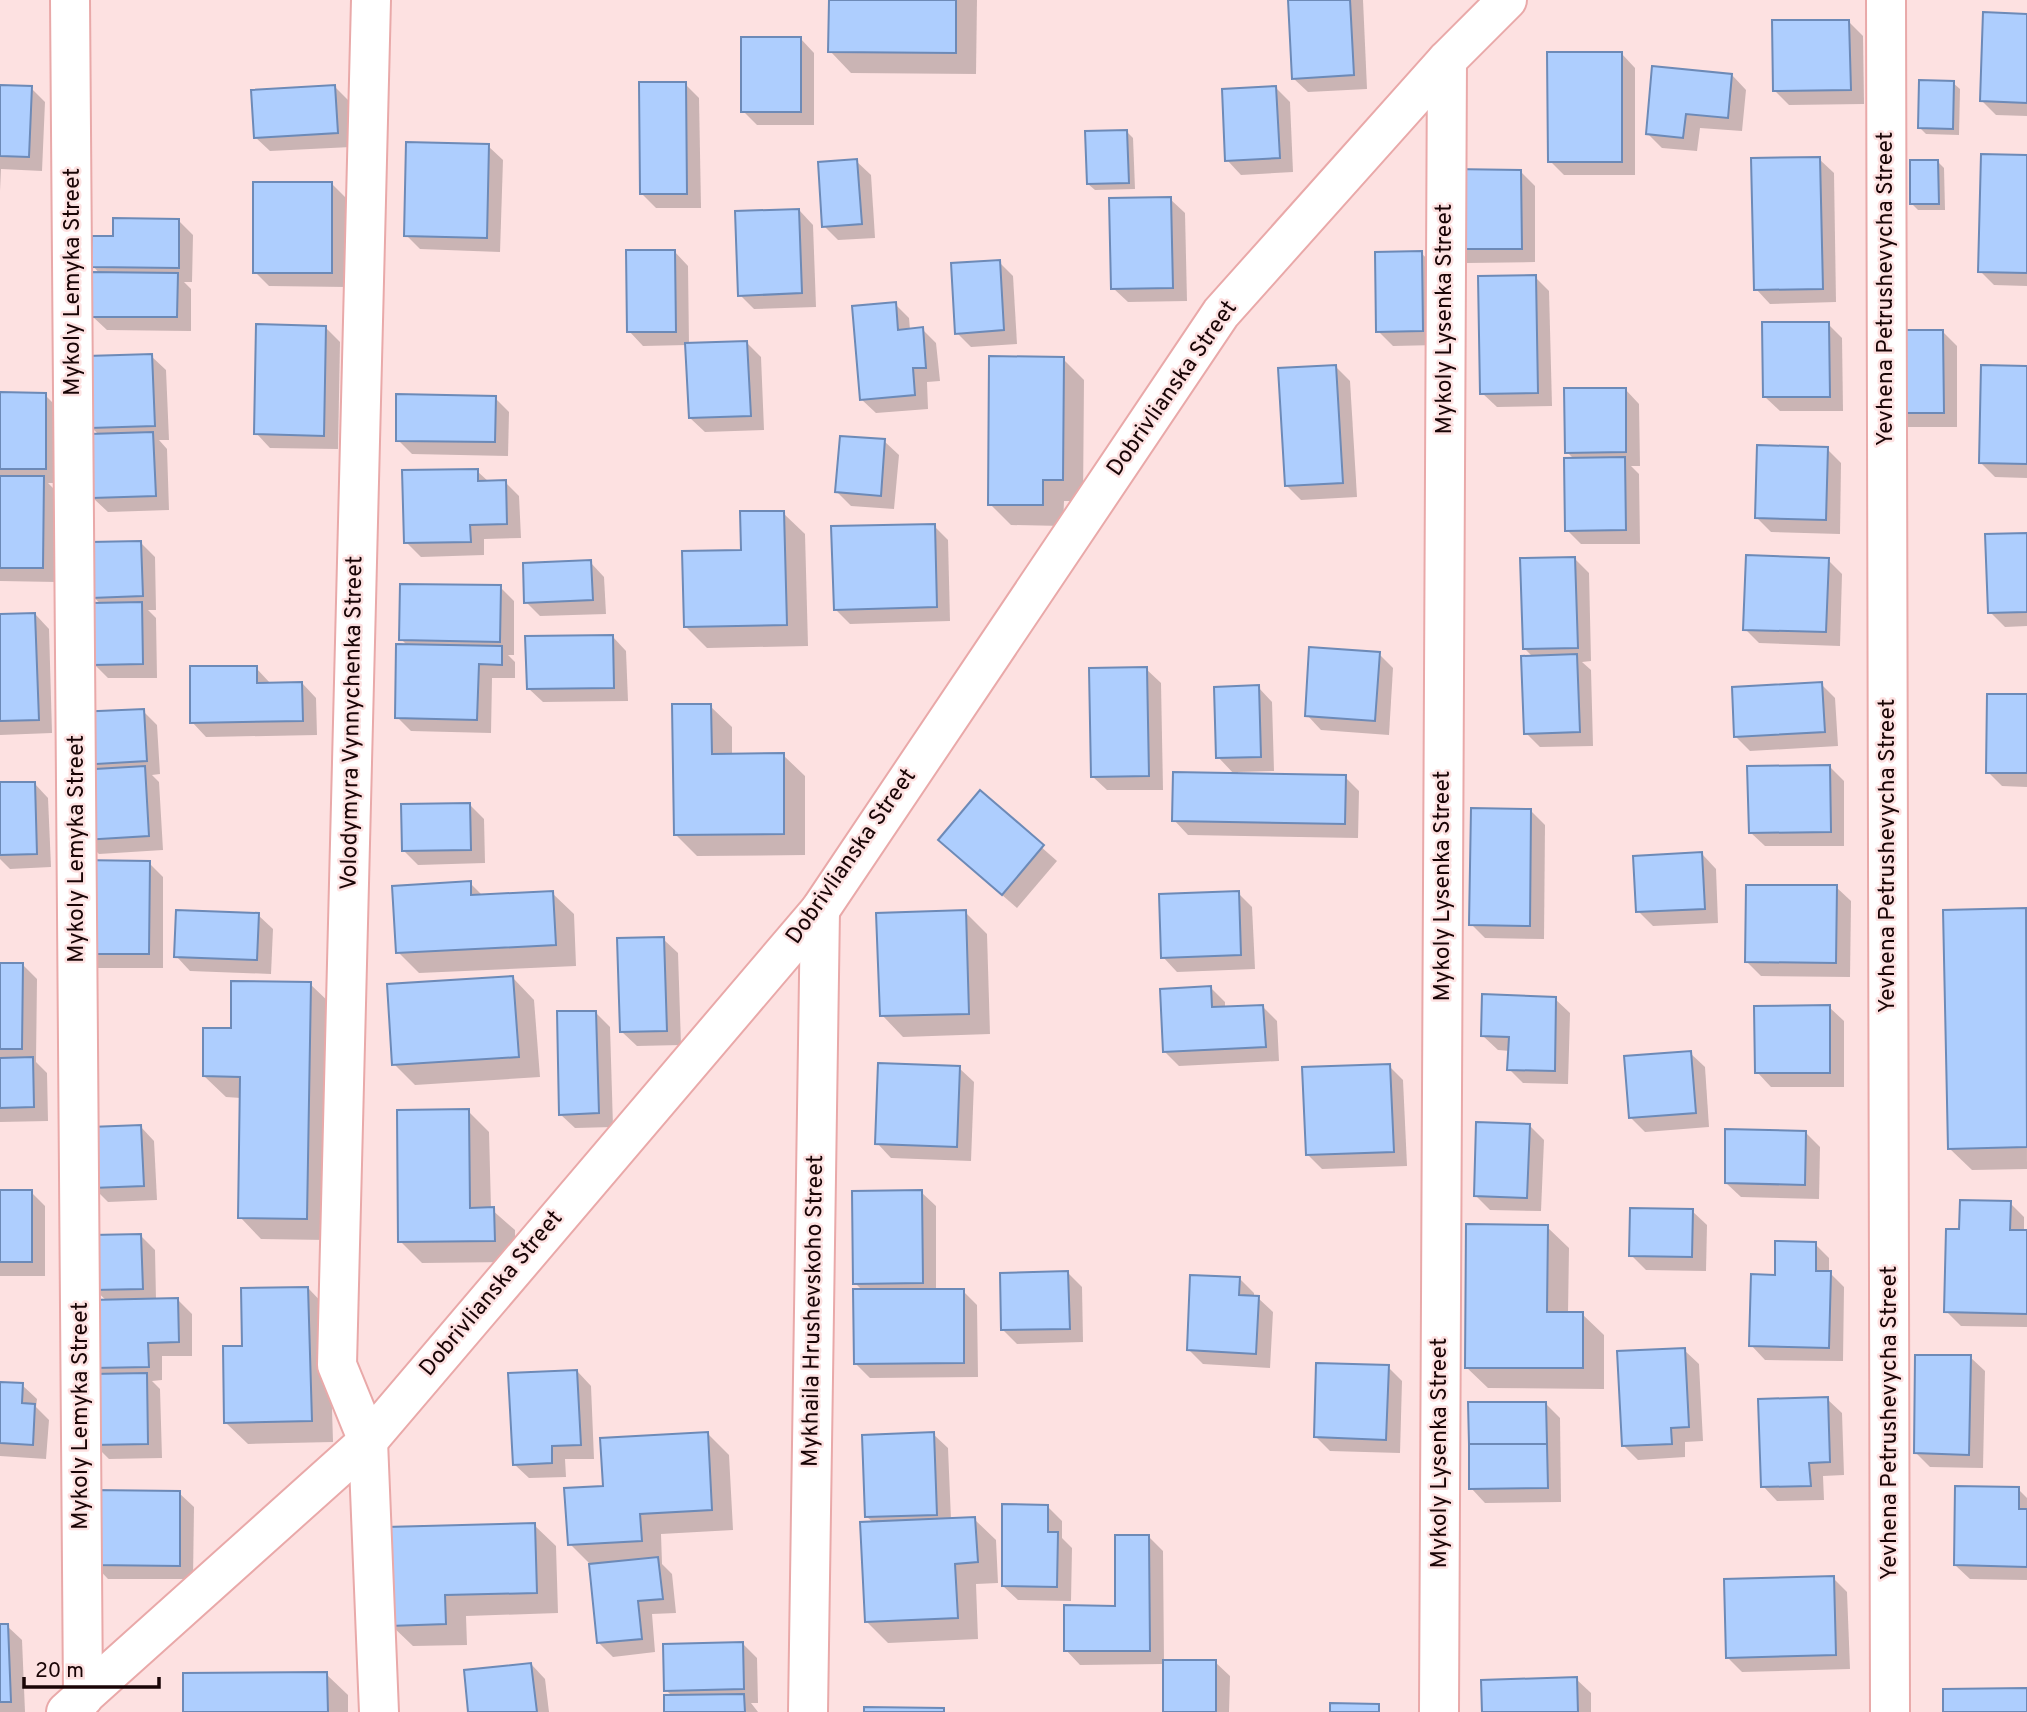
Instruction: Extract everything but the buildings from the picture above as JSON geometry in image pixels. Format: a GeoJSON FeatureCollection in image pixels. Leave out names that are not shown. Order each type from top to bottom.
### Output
{"type":"FeatureCollection","features":[{"type":"Feature","properties":{"kind":"street","name":"Mykoly Lemyka Street"},"geometry":{"type":"LineString","coordinates":[[70,0],[75,1705]]}},
{"type":"Feature","properties":{"kind":"street","name":"Volodymyra Vynnychenka Street"},"geometry":{"type":"LineString","coordinates":[[371,0],[337,1365],[368,1441],[379,1712]]}},
{"type":"Feature","properties":{"kind":"street","name":"Dobrivlianska Street"},"geometry":{"type":"LineString","coordinates":[[75,1705],[368,1441],[820,909],[1222,313],[1447,60],[1507,0]]}},
{"type":"Feature","properties":{"kind":"street","name":"Yevhena Petrushevycha Street"},"geometry":{"type":"LineString","coordinates":[[1886,0],[1891,1712]]}},
{"type":"Feature","properties":{"kind":"street","name":"Mykoly Lysenka Street"},"geometry":{"type":"LineString","coordinates":[[1439,1712],[1447,60]]}},
{"type":"Feature","properties":{"kind":"street","name":"Mykhaila Hrushevskoho Street"},"geometry":{"type":"LineString","coordinates":[[808,1712],[820,909]]}}]}
